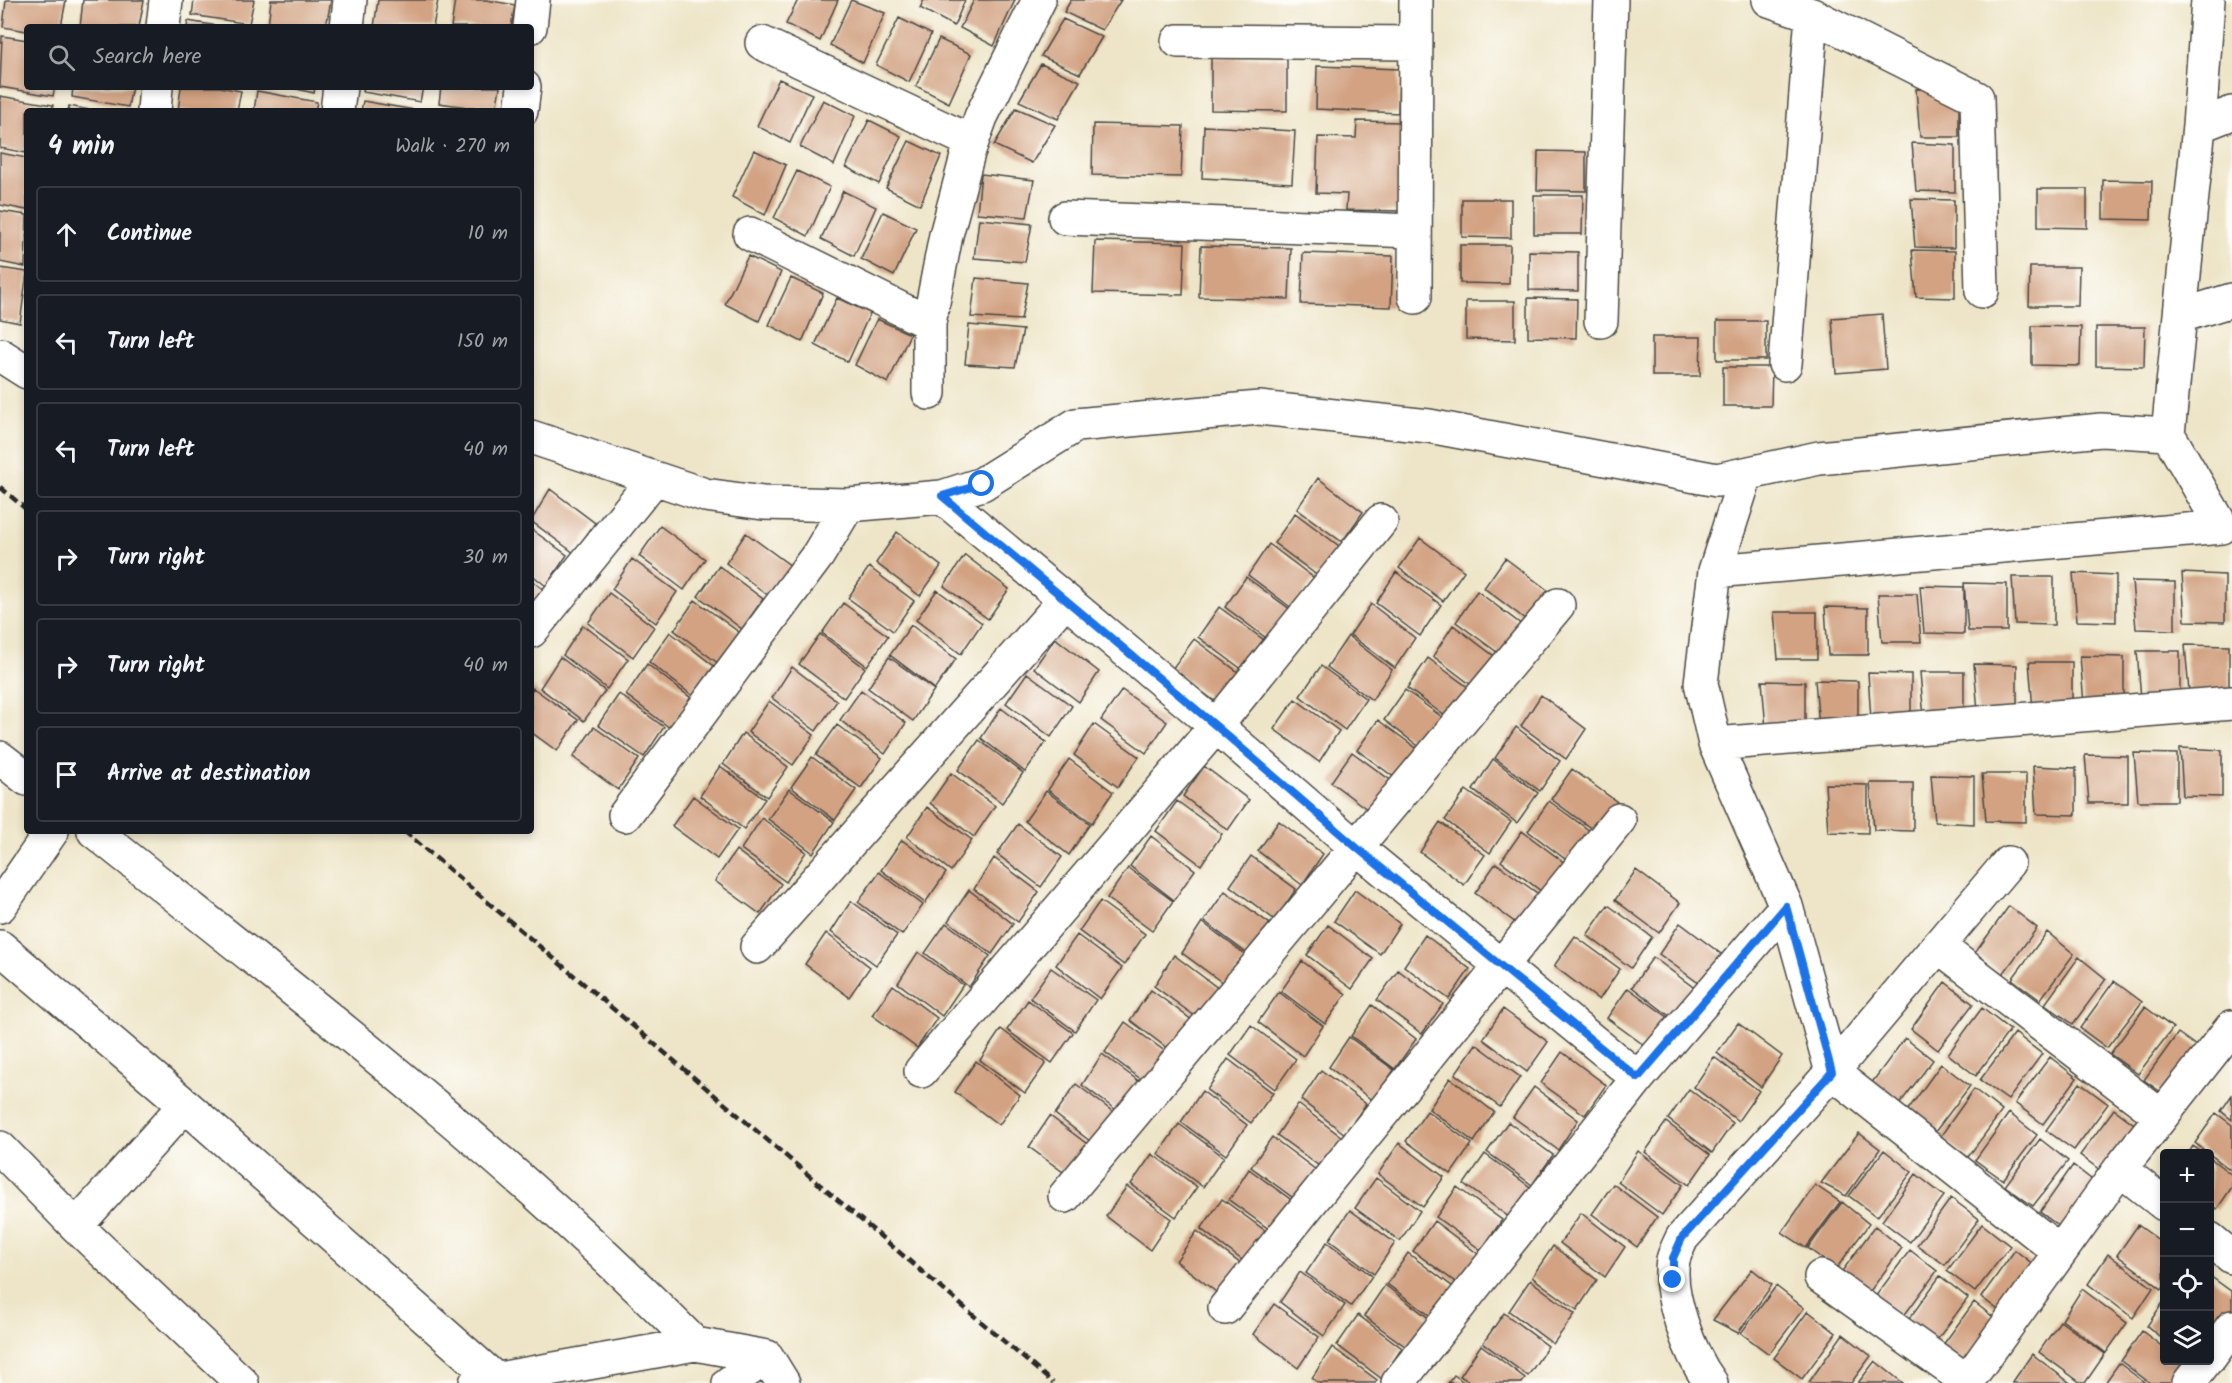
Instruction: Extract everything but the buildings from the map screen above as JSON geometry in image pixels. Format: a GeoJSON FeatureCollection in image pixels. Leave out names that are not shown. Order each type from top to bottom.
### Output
{"type":"FeatureCollection","features":[{"type":"Feature","properties":{"kind":"street"},"geometry":{"type":"LineString","coordinates":[[163,24],[166,0]]}},
{"type":"Feature","properties":{"kind":"street"},"geometry":{"type":"LineString","coordinates":[[346,24],[350,0]]}},
{"type":"Feature","properties":{"kind":"street"},"geometry":{"type":"LineString","coordinates":[[530,24],[533,0]]}},
{"type":"Feature","properties":{"kind":"street"},"geometry":{"type":"LineString","coordinates":[[929,393],[929,323],[946,235],[972,142],[981,117],[1039,0]]}},
{"type":"Feature","properties":{"kind":"street"},"geometry":{"type":"LineString","coordinates":[[1415,297],[1416,0]]}},
{"type":"Feature","properties":{"kind":"street"},"geometry":{"type":"LineString","coordinates":[[1601,321],[1611,0]]}},
{"type":"Feature","properties":{"kind":"street"},"geometry":{"type":"LineString","coordinates":[[1769,0],[1812,15],[1977,98],[1982,291]]}},
{"type":"Feature","properties":{"kind":"street"},"geometry":{"type":"LineString","coordinates":[[1715,570],[2222,527],[2220,497],[2168,434],[2199,126],[2208,0]]}},
{"type":"Feature","properties":{"kind":"street"},"geometry":{"type":"LineString","coordinates":[[1785,364],[1812,15]]}},
{"type":"Feature","properties":{"kind":"street"},"geometry":{"type":"LineString","coordinates":[[1178,41],[1416,43]]}},
{"type":"Feature","properties":{"kind":"street"},"geometry":{"type":"LineString","coordinates":[[762,43],[972,142]]}},
{"type":"Feature","properties":{"kind":"street"},"geometry":{"type":"LineString","coordinates":[[154,108],[156,90]]}},
{"type":"Feature","properties":{"kind":"street"},"geometry":{"type":"LineString","coordinates":[[337,108],[340,90]]}},
{"type":"Feature","properties":{"kind":"street"},"geometry":{"type":"LineString","coordinates":[[521,108],[524,90]]}},
{"type":"Feature","properties":{"kind":"street"},"geometry":{"type":"LineString","coordinates":[[2199,126],[2232,113]]}},
{"type":"Feature","properties":{"kind":"street"},"geometry":{"type":"LineString","coordinates":[[1065,218],[1414,231]]}},
{"type":"Feature","properties":{"kind":"street"},"geometry":{"type":"LineString","coordinates":[[750,234],[929,323]]}},
{"type":"Feature","properties":{"kind":"street"},"geometry":{"type":"LineString","coordinates":[[2180,316],[2232,300]]}},
{"type":"Feature","properties":{"kind":"street"},"geometry":{"type":"LineString","coordinates":[[0,355],[24,370]]}},
{"type":"Feature","properties":{"kind":"street"},"geometry":{"type":"LineString","coordinates":[[534,438],[705,495],[763,503],[848,506],[942,496],[982,484],[1076,425],[1259,408],[1429,426],[1717,480],[1819,458],[2101,430],[2168,434]]}},
{"type":"Feature","properties":{"kind":"street"},"geometry":{"type":"LineString","coordinates":[[1746,474],[1715,570],[1701,683],[1715,744],[1786,906],[1832,1072],[2060,1252]]}},
{"type":"Feature","properties":{"kind":"street"},"geometry":{"type":"LineString","coordinates":[[534,627],[654,479]]}},
{"type":"Feature","properties":{"kind":"street"},"geometry":{"type":"LineString","coordinates":[[942,496],[1216,726],[1357,848],[1638,1078]]}},
{"type":"Feature","properties":{"kind":"street"},"geometry":{"type":"LineString","coordinates":[[625,815],[818,555],[848,506]]}},
{"type":"Feature","properties":{"kind":"street"},"geometry":{"type":"LineString","coordinates":[[921,1071],[1216,726],[1382,520]]}},
{"type":"Feature","properties":{"kind":"street"},"geometry":{"type":"LineString","coordinates":[[757,947],[1065,600]]}},
{"type":"Feature","properties":{"kind":"street"},"geometry":{"type":"LineString","coordinates":[[1065,1196],[1558,605]]}},
{"type":"Feature","properties":{"kind":"street"},"geometry":{"type":"LineString","coordinates":[[1715,744],[2232,703]]}},
{"type":"Feature","properties":{"kind":"street"},"geometry":{"type":"LineString","coordinates":[[0,758],[24,777]]}},
{"type":"Feature","properties":{"kind":"street"},"geometry":{"type":"LineString","coordinates":[[1225,1308],[1619,820]]}},
{"type":"Feature","properties":{"kind":"street"},"geometry":{"type":"LineString","coordinates":[[0,906],[50,834]]}},
{"type":"Feature","properties":{"kind":"street"},"geometry":{"type":"LineString","coordinates":[[98,834],[417,1088],[640,1288],[695,1344],[775,1370]]}},
{"type":"Feature","properties":{"kind":"street"},"geometry":{"type":"LineString","coordinates":[[1711,1383],[1702,1372],[1682,1322],[1673,1280],[1673,1258],[1682,1238],[1832,1072],[2008,864]]}},
{"type":"Feature","properties":{"kind":"street"},"geometry":{"type":"LineString","coordinates":[[1398,1383],[1638,1078],[1786,906]]}},
{"type":"Feature","properties":{"kind":"street"},"geometry":{"type":"LineString","coordinates":[[1938,946],[2161,1116]]}},
{"type":"Feature","properties":{"kind":"street"},"geometry":{"type":"LineString","coordinates":[[0,947],[185,1105],[485,1381],[695,1344]]}},
{"type":"Feature","properties":{"kind":"street"},"geometry":{"type":"LineString","coordinates":[[1821,1277],[1966,1382],[2120,1169],[2232,1027]]}},
{"type":"Feature","properties":{"kind":"street"},"geometry":{"type":"LineString","coordinates":[[76,1226],[185,1105]]}},
{"type":"Feature","properties":{"kind":"street"},"geometry":{"type":"LineString","coordinates":[[0,1148],[76,1226],[242,1383]]}},
{"type":"Feature","properties":{"kind":"street"},"geometry":{"type":"LineString","coordinates":[[2120,1169],[2163,1203]]}},
{"type":"Feature","properties":{"kind":"street"},"geometry":{"type":"LineString","coordinates":[[2214,1242],[2232,1257]]}},
{"type":"Feature","properties":{"kind":"street"},"geometry":{"type":"LineString","coordinates":[[2214,1352],[2232,1328]]}},
{"type":"Feature","properties":{"kind":"street"},"geometry":{"type":"LineString","coordinates":[[2189,1383],[2202,1365]]}},
{"type":"Feature","properties":{"kind":"street"},"geometry":{"type":"LineString","coordinates":[[729,1383],[775,1370]]}},
{"type":"Feature","properties":{"kind":"railway"},"geometry":{"type":"LineString","coordinates":[[0,487],[24,507]]}},
{"type":"Feature","properties":{"kind":"railway"},"geometry":{"type":"LineString","coordinates":[[408,834],[1053,1383]]}},
{"type":"Feature","properties":{"kind":"route"},"geometry":{"type":"LineString","coordinates":[[982,484],[942,496],[1216,726],[1357,848],[1638,1078],[1786,906],[1832,1072],[1682,1238],[1673,1258],[1673,1280]]}}]}
